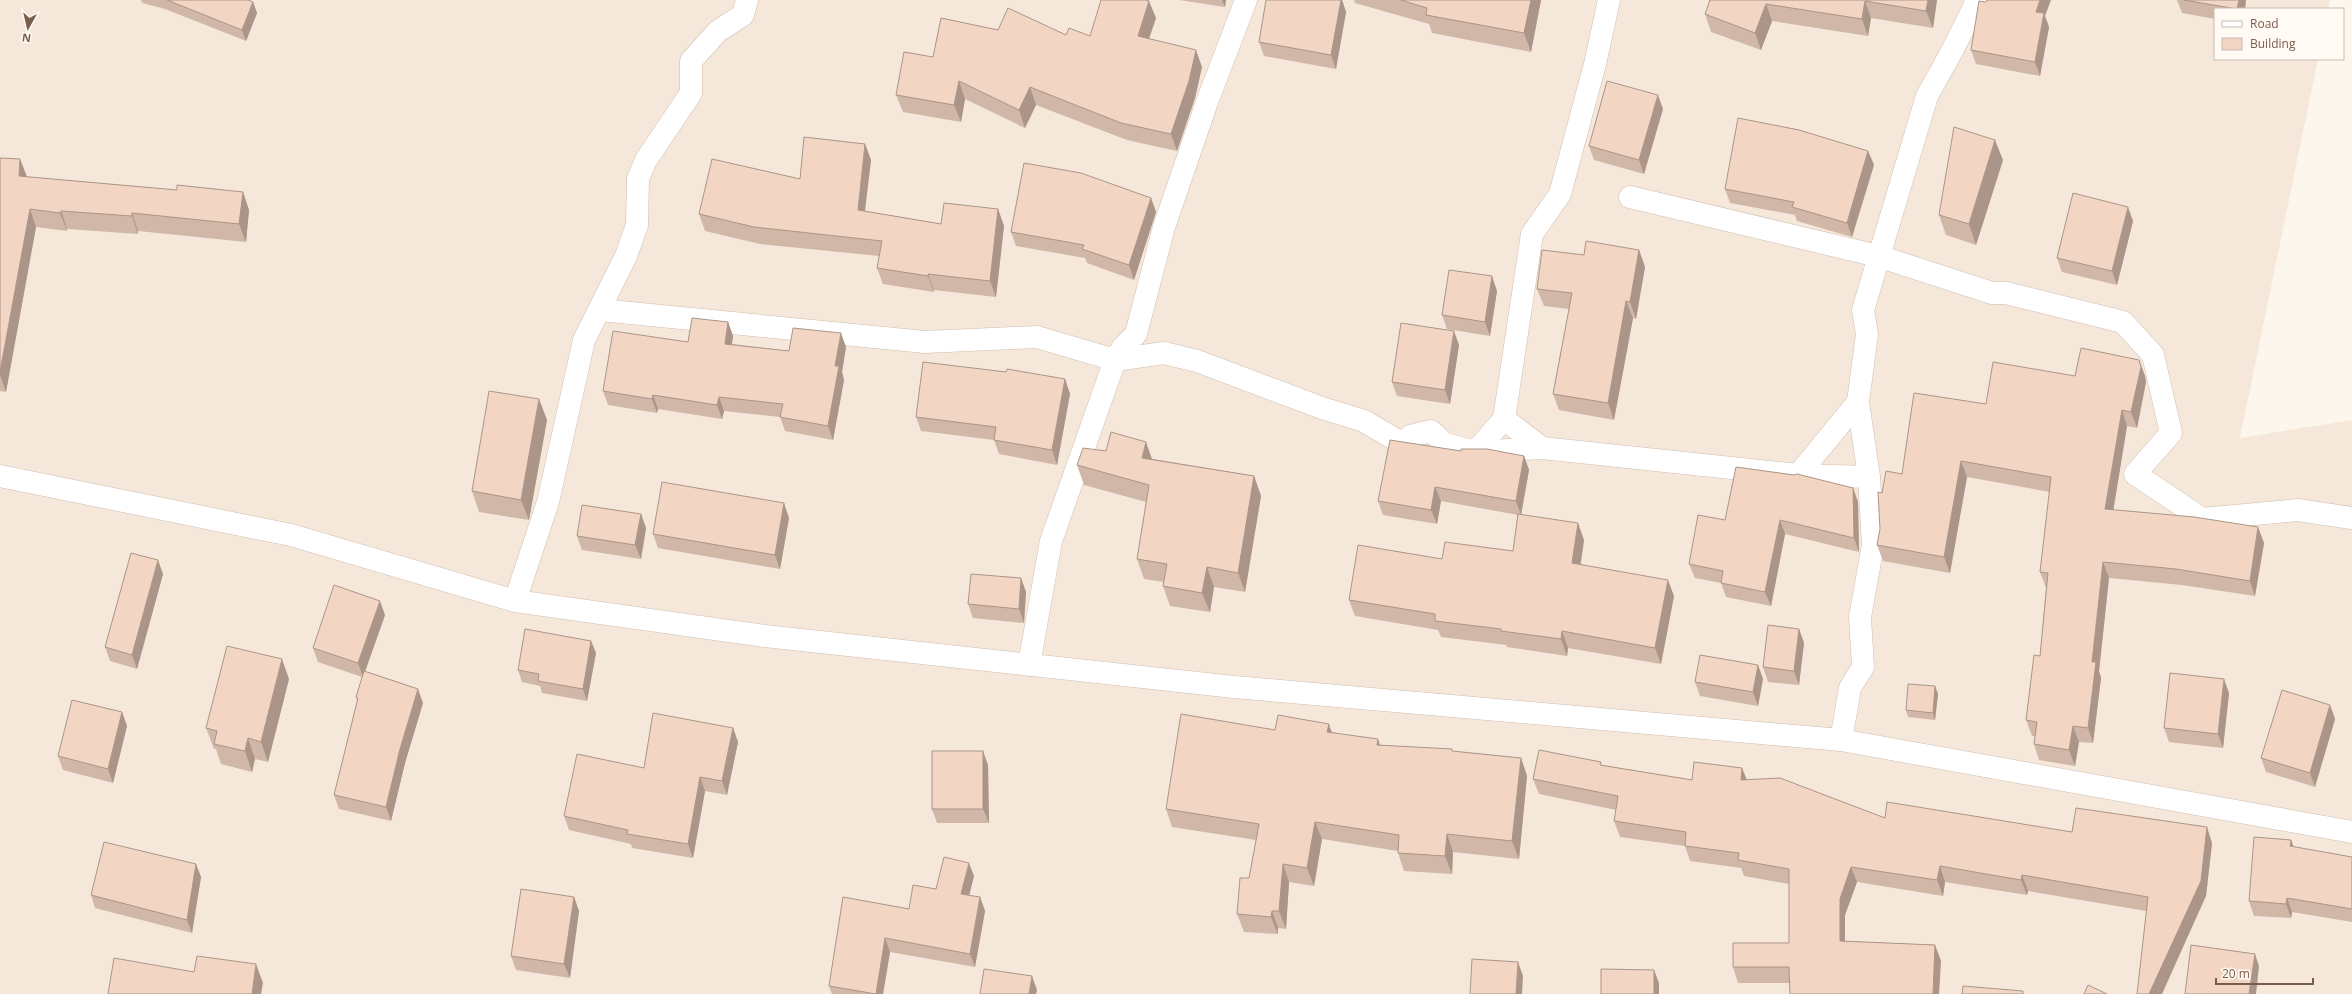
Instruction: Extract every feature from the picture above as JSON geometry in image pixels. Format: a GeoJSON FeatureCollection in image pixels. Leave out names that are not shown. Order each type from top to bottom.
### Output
{"type":"FeatureCollection","features":[{"type":"Feature","properties":{"kind":"street"},"geometry":{"type":"LineString","coordinates":[[515,601],[548,502],[584,340],[626,256],[637,225],[638,179],[646,160],[691,93],[691,61],[718,31],[743,15],[747,0]]}},
{"type":"Feature","properties":{"kind":"street"},"geometry":{"type":"LineString","coordinates":[[1029,665],[1051,541],[1115,360],[1123,347],[1136,334],[1164,227],[1207,102],[1246,0]]}},
{"type":"Feature","properties":{"kind":"street"},"geometry":{"type":"LineString","coordinates":[[1475,452],[1504,419],[1532,234],[1560,194],[1595,64],[1609,0]]}},
{"type":"Feature","properties":{"kind":"street"},"geometry":{"type":"LineString","coordinates":[[1841,740],[1850,688],[1863,667],[1860,617],[1873,545],[1869,477],[1858,402],[1867,334],[1863,310],[1927,96],[1974,9],[1976,0]]}},
{"type":"Feature","properties":{"kind":"street"},"geometry":{"type":"LineString","coordinates":[[1630,197],[1878,256],[1992,293],[2006,293],[2123,322],[2153,355],[2171,433],[2135,474],[2202,519],[2298,510],[2352,518]]}},
{"type":"Feature","properties":{"kind":"street"},"geometry":{"type":"LineString","coordinates":[[600,310],[924,342],[1037,337],[1115,360],[1164,353],[1197,361],[1322,408],[1364,421],[1403,444],[1410,436],[1431,431],[1445,444],[1475,452],[1542,448],[1798,475],[1869,477]]}},
{"type":"Feature","properties":{"kind":"street"},"geometry":{"type":"LineString","coordinates":[[1798,475],[1858,402]]}},
{"type":"Feature","properties":{"kind":"street"},"geometry":{"type":"LineString","coordinates":[[1504,419],[1542,448]]}},
{"type":"Feature","properties":{"kind":"street"},"geometry":{"type":"LineString","coordinates":[[0,476],[291,536],[515,601],[765,636],[1234,687],[1841,740],[2352,832]]}},
{"type":"Feature","properties":{"kind":"shaded area"},"geometry":{"type":"Polygon","coordinates":[[[0,0],[2330,0],[2328,8],[2214,8],[2214,60],[2318,60],[2240,438],[2352,420],[2352,994],[0,994],[0,0]]]}},
{"type":"Feature","properties":{"kind":"building"},"geometry":{"type":"Polygon","coordinates":[[[167,0],[248,0],[253,2],[242,30],[167,0]]]}},
{"type":"Feature","properties":{"kind":"building"},"geometry":{"type":"Polygon","coordinates":[[[1101,0],[1149,1],[1138,36],[1196,50],[1189,81],[1171,134],[1121,123],[1030,87],[1019,110],[959,81],[954,105],[896,95],[904,52],[933,57],[941,18],[998,30],[1008,8],[1066,35],[1069,28],[1090,36],[1101,0]]]}},
{"type":"Feature","properties":{"kind":"building"},"geometry":{"type":"Polygon","coordinates":[[[1266,0],[1341,0],[1331,55],[1259,42],[1266,0]]]}},
{"type":"Feature","properties":{"kind":"building"},"geometry":{"type":"Polygon","coordinates":[[[1401,0],[1531,0],[1524,33],[1426,15],[1427,8],[1401,0]]]}},
{"type":"Feature","properties":{"kind":"building"},"geometry":{"type":"Polygon","coordinates":[[[1710,0],[1928,0],[1926,11],[1865,1],[1862,19],[1766,4],[1755,33],[1705,14],[1710,0]]]}},
{"type":"Feature","properties":{"kind":"building"},"geometry":{"type":"Polygon","coordinates":[[[1987,0],[2040,0],[2036,12],[2044,13],[2035,62],[1971,50],[1979,1],[1986,2],[1987,0]]]}},
{"type":"Feature","properties":{"kind":"building"},"geometry":{"type":"Polygon","coordinates":[[[2184,0],[2239,0],[2237,8],[2184,0]]]}},
{"type":"Feature","properties":{"kind":"building"},"geometry":{"type":"Polygon","coordinates":[[[1607,81],[1658,95],[1639,160],[1589,146],[1607,81]]]}},
{"type":"Feature","properties":{"kind":"building"},"geometry":{"type":"Polygon","coordinates":[[[1738,118],[1799,130],[1868,151],[1847,223],[1792,207],[1794,202],[1725,189],[1738,118]]]}},
{"type":"Feature","properties":{"kind":"building"},"geometry":{"type":"Polygon","coordinates":[[[1954,127],[1995,140],[1969,224],[1939,215],[1954,127]]]}},
{"type":"Feature","properties":{"kind":"building"},"geometry":{"type":"Polygon","coordinates":[[[804,137],[865,144],[858,210],[941,224],[944,203],[998,209],[990,281],[928,274],[928,276],[877,268],[882,241],[754,227],[699,214],[712,159],[800,179],[804,137]]]}},
{"type":"Feature","properties":{"kind":"building"},"geometry":{"type":"Polygon","coordinates":[[[0,158],[20,159],[19,176],[177,190],[177,185],[243,192],[239,224],[132,213],[132,216],[61,211],[60,213],[30,209],[0,372],[0,158]]]}},
{"type":"Feature","properties":{"kind":"building"},"geometry":{"type":"Polygon","coordinates":[[[1024,163],[1081,173],[1151,198],[1129,265],[1082,249],[1084,245],[1011,232],[1024,163]]]}},
{"type":"Feature","properties":{"kind":"building"},"geometry":{"type":"Polygon","coordinates":[[[2073,193],[2128,207],[2112,271],[2057,258],[2073,193]]]}},
{"type":"Feature","properties":{"kind":"building"},"geometry":{"type":"Polygon","coordinates":[[[1586,241],[1639,250],[1630,302],[1626,301],[1608,403],[1553,394],[1572,293],[1537,289],[1542,250],[1584,255],[1586,241]]]}},
{"type":"Feature","properties":{"kind":"building"},"geometry":{"type":"Polygon","coordinates":[[[1449,270],[1492,276],[1485,322],[1442,315],[1449,270]]]}},
{"type":"Feature","properties":{"kind":"building"},"geometry":{"type":"Polygon","coordinates":[[[692,318],[728,322],[725,344],[789,351],[793,328],[841,333],[835,366],[839,366],[828,426],[780,417],[783,404],[719,397],[717,405],[653,395],[652,399],[603,391],[613,331],[688,342],[692,318]]]}},
{"type":"Feature","properties":{"kind":"building"},"geometry":{"type":"Polygon","coordinates":[[[1401,323],[1454,331],[1445,390],[1392,382],[1401,323]]]}},
{"type":"Feature","properties":{"kind":"building"},"geometry":{"type":"Polygon","coordinates":[[[2081,348],[2139,360],[2141,367],[2131,412],[2122,410],[2105,509],[2194,517],[2258,527],[2250,581],[2176,569],[2103,562],[2092,662],[2096,662],[2088,728],[2073,726],[2069,750],[2034,744],[2037,722],[2026,720],[2034,655],[2040,656],[2048,573],[2040,572],[2051,477],[1961,461],[1944,557],[1877,545],[1880,529],[1878,492],[1882,493],[1886,471],[1902,474],[1914,393],[1986,404],[1993,362],[2075,376],[2081,348]]]}},
{"type":"Feature","properties":{"kind":"building"},"geometry":{"type":"Polygon","coordinates":[[[923,362],[1006,372],[1007,369],[1065,379],[1052,450],[994,440],[996,427],[916,417],[923,362]]]}},
{"type":"Feature","properties":{"kind":"building"},"geometry":{"type":"Polygon","coordinates":[[[489,391],[539,399],[521,500],[472,491],[489,391]]]}},
{"type":"Feature","properties":{"kind":"building"},"geometry":{"type":"Polygon","coordinates":[[[1111,432],[1146,442],[1142,458],[1254,476],[1238,573],[1207,567],[1202,593],[1163,586],[1167,564],[1137,559],[1149,485],[1077,465],[1083,448],[1106,451],[1111,432]]]}},
{"type":"Feature","properties":{"kind":"building"},"geometry":{"type":"Polygon","coordinates":[[[1390,440],[1461,451],[1461,449],[1487,449],[1524,456],[1516,501],[1435,487],[1431,510],[1378,501],[1390,440]]]}},
{"type":"Feature","properties":{"kind":"building"},"geometry":{"type":"Polygon","coordinates":[[[1736,467],[1794,475],[1797,474],[1853,488],[1854,538],[1780,520],[1765,592],[1721,583],[1723,571],[1689,564],[1698,515],[1725,520],[1736,467]]]}},
{"type":"Feature","properties":{"kind":"building"},"geometry":{"type":"Polygon","coordinates":[[[662,482],[784,503],[775,555],[653,534],[662,482]]]}},
{"type":"Feature","properties":{"kind":"building"},"geometry":{"type":"Polygon","coordinates":[[[582,505],[641,514],[635,545],[577,536],[582,505]]]}},
{"type":"Feature","properties":{"kind":"building"},"geometry":{"type":"Polygon","coordinates":[[[1518,514],[1578,523],[1572,563],[1668,580],[1655,648],[1562,631],[1561,639],[1501,631],[1501,629],[1435,621],[1435,614],[1349,600],[1358,545],[1442,559],[1445,542],[1513,551],[1518,514]]]}},
{"type":"Feature","properties":{"kind":"building"},"geometry":{"type":"Polygon","coordinates":[[[131,553],[158,560],[132,655],[105,647],[131,553]]]}},
{"type":"Feature","properties":{"kind":"building"},"geometry":{"type":"Polygon","coordinates":[[[971,574],[1021,578],[1019,609],[968,604],[971,574]]]}},
{"type":"Feature","properties":{"kind":"building"},"geometry":{"type":"Polygon","coordinates":[[[334,585],[380,601],[358,663],[313,648],[334,585]]]}},
{"type":"Feature","properties":{"kind":"building"},"geometry":{"type":"Polygon","coordinates":[[[1768,625],[1799,629],[1794,671],[1763,667],[1768,625]]]}},
{"type":"Feature","properties":{"kind":"building"},"geometry":{"type":"Polygon","coordinates":[[[525,629],[591,641],[583,689],[538,681],[539,674],[518,670],[525,629]]]}},
{"type":"Feature","properties":{"kind":"building"},"geometry":{"type":"Polygon","coordinates":[[[227,646],[282,659],[261,742],[248,738],[245,751],[214,744],[217,731],[206,728],[227,646]]]}},
{"type":"Feature","properties":{"kind":"building"},"geometry":{"type":"Polygon","coordinates":[[[1700,655],[1758,665],[1753,692],[1695,682],[1700,655]]]}},
{"type":"Feature","properties":{"kind":"building"},"geometry":{"type":"Polygon","coordinates":[[[364,671],[418,689],[400,749],[386,807],[334,795],[358,698],[356,697],[364,671]]]}},
{"type":"Feature","properties":{"kind":"building"},"geometry":{"type":"Polygon","coordinates":[[[2170,673],[2224,679],[2218,734],[2164,728],[2170,673]]]}},
{"type":"Feature","properties":{"kind":"building"},"geometry":{"type":"Polygon","coordinates":[[[1908,684],[1935,686],[1933,713],[1906,710],[1908,684]]]}},
{"type":"Feature","properties":{"kind":"building"},"geometry":{"type":"Polygon","coordinates":[[[2282,690],[2330,705],[2310,773],[2261,758],[2282,690]]]}},
{"type":"Feature","properties":{"kind":"building"},"geometry":{"type":"Polygon","coordinates":[[[72,700],[122,712],[108,769],[58,756],[72,700]]]}},
{"type":"Feature","properties":{"kind":"building"},"geometry":{"type":"Polygon","coordinates":[[[653,713],[733,728],[722,781],[700,777],[688,844],[627,834],[628,830],[564,816],[577,754],[644,768],[653,713]]]}},
{"type":"Feature","properties":{"kind":"building"},"geometry":{"type":"Polygon","coordinates":[[[1181,714],[1275,730],[1278,715],[1329,724],[1327,732],[1378,739],[1377,745],[1452,749],[1452,751],[1521,758],[1512,841],[1447,834],[1445,856],[1398,853],[1399,835],[1315,822],[1307,868],[1283,864],[1279,911],[1272,911],[1271,917],[1237,914],[1240,878],[1249,878],[1259,824],[1166,809],[1181,714]]]}},
{"type":"Feature","properties":{"kind":"building"},"geometry":{"type":"Polygon","coordinates":[[[1539,750],[1601,762],[1600,765],[1692,780],[1694,762],[1742,768],[1741,780],[1780,778],[1885,818],[1887,802],[2072,832],[2076,808],[2207,827],[2201,881],[2149,994],[2137,994],[2148,897],[2022,875],[2021,880],[1940,866],[1937,880],[1851,867],[1840,899],[1840,941],[1935,945],[1933,994],[1790,994],[1789,967],[1733,967],[1733,943],[1789,943],[1789,869],[1738,860],[1739,853],[1685,846],[1686,832],[1614,821],[1618,796],[1533,779],[1539,750]]]}},
{"type":"Feature","properties":{"kind":"building"},"geometry":{"type":"Polygon","coordinates":[[[932,751],[983,751],[983,809],[932,809],[932,751]]]}},
{"type":"Feature","properties":{"kind":"building"},"geometry":{"type":"Polygon","coordinates":[[[2254,837],[2291,840],[2290,846],[2352,857],[2352,909],[2287,898],[2286,904],[2249,901],[2254,837]]]}},
{"type":"Feature","properties":{"kind":"building"},"geometry":{"type":"Polygon","coordinates":[[[104,842],[196,864],[187,920],[91,895],[104,842]]]}},
{"type":"Feature","properties":{"kind":"building"},"geometry":{"type":"Polygon","coordinates":[[[944,857],[969,863],[961,894],[980,897],[970,954],[885,938],[876,994],[829,986],[843,897],[909,909],[913,885],[936,889],[944,857]]]}},
{"type":"Feature","properties":{"kind":"building"},"geometry":{"type":"Polygon","coordinates":[[[521,889],[574,897],[564,964],[511,956],[521,889]]]}},
{"type":"Feature","properties":{"kind":"building"},"geometry":{"type":"Polygon","coordinates":[[[2191,945],[2255,954],[2249,994],[2185,994],[2191,945]]]}},
{"type":"Feature","properties":{"kind":"building"},"geometry":{"type":"Polygon","coordinates":[[[197,956],[256,964],[252,994],[108,994],[114,958],[194,972],[197,956]]]}},
{"type":"Feature","properties":{"kind":"building"},"geometry":{"type":"Polygon","coordinates":[[[1472,959],[1518,962],[1516,994],[1470,994],[1472,959]]]}},
{"type":"Feature","properties":{"kind":"building"},"geometry":{"type":"Polygon","coordinates":[[[984,969],[1032,976],[1029,994],[980,994],[984,969]]]}},
{"type":"Feature","properties":{"kind":"building"},"geometry":{"type":"Polygon","coordinates":[[[1601,969],[1654,970],[1654,994],[1601,994],[1601,969]]]}},
{"type":"Feature","properties":{"kind":"building"},"geometry":{"type":"Polygon","coordinates":[[[2088,985],[2107,994],[2084,994],[2088,985]]]}},
{"type":"Feature","properties":{"kind":"building"},"geometry":{"type":"Polygon","coordinates":[[[1963,986],[2023,991],[2023,994],[1962,994],[1963,986]]]}}]}
